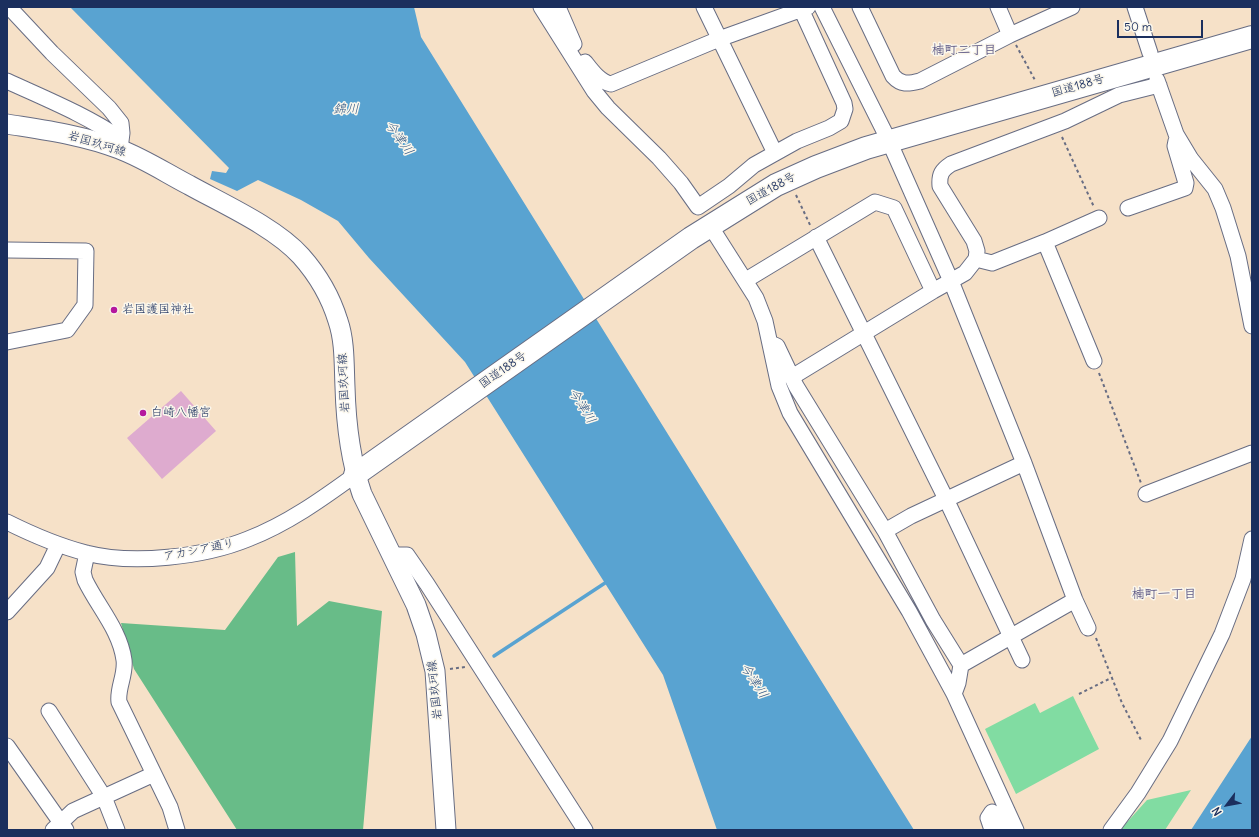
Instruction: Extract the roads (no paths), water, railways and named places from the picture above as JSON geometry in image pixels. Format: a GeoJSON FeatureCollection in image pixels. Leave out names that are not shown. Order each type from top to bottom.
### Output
{"type":"FeatureCollection","features":[{"type":"Feature","properties":{"kind":"highway","name":"国道188号"},"geometry":{"type":"LineString","coordinates":[[355,475],[680,246],[776,185],[816,167],[889,141],[1252,37]]}},
{"type":"Feature","properties":{"kind":"main road","name":"岩国玖珂線"},"geometry":{"type":"LineString","coordinates":[[7,124],[120,144],[248,217],[283,240],[300,256],[329,298],[339,322],[342,340],[346,418],[355,475],[362,494],[416,605],[426,634],[435,671],[446,830]]}},
{"type":"Feature","properties":{"kind":"street"},"geometry":{"type":"LineString","coordinates":[[9,7],[52,53],[109,108],[121,123],[120,144]]}},
{"type":"Feature","properties":{"kind":"street"},"geometry":{"type":"LineString","coordinates":[[541,7],[578,58],[608,108],[659,158],[681,183],[698,207],[729,186],[750,168],[797,141],[829,128],[841,121],[845,109],[805,8],[719,39],[612,84],[606,83],[578,58],[558,7]]}},
{"type":"Feature","properties":{"kind":"street"},"geometry":{"type":"LineString","coordinates":[[704,7],[775,153]]}},
{"type":"Feature","properties":{"kind":"street"},"geometry":{"type":"LineString","coordinates":[[822,7],[889,141],[951,281],[1024,463],[1075,600],[1088,628]]}},
{"type":"Feature","properties":{"kind":"street"},"geometry":{"type":"LineString","coordinates":[[860,7],[893,76],[898,82],[907,84],[920,81],[1072,7]]}},
{"type":"Feature","properties":{"kind":"street"},"geometry":{"type":"LineString","coordinates":[[998,7],[1010,36]]}},
{"type":"Feature","properties":{"kind":"street"},"geometry":{"type":"LineString","coordinates":[[1135,7],[1150,54]]}},
{"type":"Feature","properties":{"kind":"street"},"geometry":{"type":"LineString","coordinates":[[7,81],[103,127],[120,144]]}},
{"type":"Feature","properties":{"kind":"street"},"geometry":{"type":"LineString","coordinates":[[791,376],[965,273],[976,259],[977,251],[974,241],[940,186],[939,177],[943,170],[951,164],[1056,125],[1119,95],[1158,83],[1176,134],[1191,159],[1214,189],[1223,208],[1238,256],[1252,326]]}},
{"type":"Feature","properties":{"kind":"street"},"geometry":{"type":"LineString","coordinates":[[1128,208],[1185,188],[1186,183],[1175,146],[1176,134]]}},
{"type":"Feature","properties":{"kind":"street"},"geometry":{"type":"LineString","coordinates":[[746,280],[876,202],[894,208],[933,291]]}},
{"type":"Feature","properties":{"kind":"street"},"geometry":{"type":"LineString","coordinates":[[976,259],[992,263],[1098,218]]}},
{"type":"Feature","properties":{"kind":"street"},"geometry":{"type":"LineString","coordinates":[[716,235],[746,280],[756,298],[765,321],[779,386],[790,412],[909,611],[954,694],[1014,826],[1004,830],[992,812],[988,818],[992,830]]}},
{"type":"Feature","properties":{"kind":"street"},"geometry":{"type":"LineString","coordinates":[[816,237],[946,499],[1022,660]]}},
{"type":"Feature","properties":{"kind":"street"},"geometry":{"type":"LineString","coordinates":[[1044,242],[1094,361]]}},
{"type":"Feature","properties":{"kind":"street"},"geometry":{"type":"LineString","coordinates":[[7,250],[86,251],[85,305],[67,330],[7,342]]}},
{"type":"Feature","properties":{"kind":"street"},"geometry":{"type":"LineString","coordinates":[[769,343],[777,346],[791,376],[885,531],[933,620],[961,665],[958,683],[954,694]]}},
{"type":"Feature","properties":{"kind":"street"},"geometry":{"type":"LineString","coordinates":[[1146,494],[1252,453]]}},
{"type":"Feature","properties":{"kind":"street"},"geometry":{"type":"LineString","coordinates":[[885,531],[946,499],[1024,463]]}},
{"type":"Feature","properties":{"kind":"street","name":"アカシア通り"},"geometry":{"type":"LineString","coordinates":[[7,522],[58,545],[87,553],[108,557],[162,558],[219,548],[248,540],[281,524],[355,475]]}},
{"type":"Feature","properties":{"kind":"street"},"geometry":{"type":"LineString","coordinates":[[1111,830],[1138,793],[1170,741],[1222,634],[1242,579],[1252,539]]}},
{"type":"Feature","properties":{"kind":"street"},"geometry":{"type":"LineString","coordinates":[[7,612],[47,568],[58,545]]}},
{"type":"Feature","properties":{"kind":"street"},"geometry":{"type":"LineString","coordinates":[[87,553],[83,572],[85,580],[118,636],[124,660],[118,695],[119,702],[170,808],[177,830]]}},
{"type":"Feature","properties":{"kind":"street"},"geometry":{"type":"LineString","coordinates":[[392,555],[406,555],[480,665],[585,830]]}},
{"type":"Feature","properties":{"kind":"street"},"geometry":{"type":"LineString","coordinates":[[961,665],[1075,600]]}},
{"type":"Feature","properties":{"kind":"street"},"geometry":{"type":"LineString","coordinates":[[49,711],[104,797],[117,830]]}},
{"type":"Feature","properties":{"kind":"street"},"geometry":{"type":"LineString","coordinates":[[7,746],[60,827],[73,812],[154,774]]}},
{"type":"Feature","properties":{"kind":"water","name":"錦川"},"geometry":{"type":"Polygon","coordinates":[[[70,7],[414,7],[421,37],[914,830],[717,830],[663,675],[465,362],[369,258],[338,221],[301,200],[258,180],[237,191],[210,179],[212,171],[226,173],[229,168],[70,7]]]}},
{"type":"Feature","properties":{"kind":"water"},"geometry":{"type":"Polygon","coordinates":[[[1252,736],[1252,830],[1191,830],[1252,736]]]}},
{"type":"Feature","properties":{"kind":"waterway"},"geometry":{"type":"LineString","coordinates":[[494,656],[605,583]]}},
{"type":"Feature","properties":{"kind":"place","name":"岩国護国神社"},"geometry":{"type":"Point","coordinates":[114,310]}},
{"type":"Feature","properties":{"kind":"place","name":"白崎八幡宮"},"geometry":{"type":"Point","coordinates":[143,413]}},
{"type":"Feature","properties":{"kind":"district","name":"楠町二丁目"},"geometry":{"type":"Point","coordinates":[964,50]}},
{"type":"Feature","properties":{"kind":"district","name":"楠町一丁目"},"geometry":{"type":"Point","coordinates":[1164,594]}},
{"type":"Feature","properties":{"kind":"water label","name":"今津川"},"geometry":{"type":"Point","coordinates":[399,138]}},
{"type":"Feature","properties":{"kind":"water label","name":"今津川"},"geometry":{"type":"Point","coordinates":[582,406]}},
{"type":"Feature","properties":{"kind":"water label","name":"今津川"},"geometry":{"type":"Point","coordinates":[754,681]}}]}
